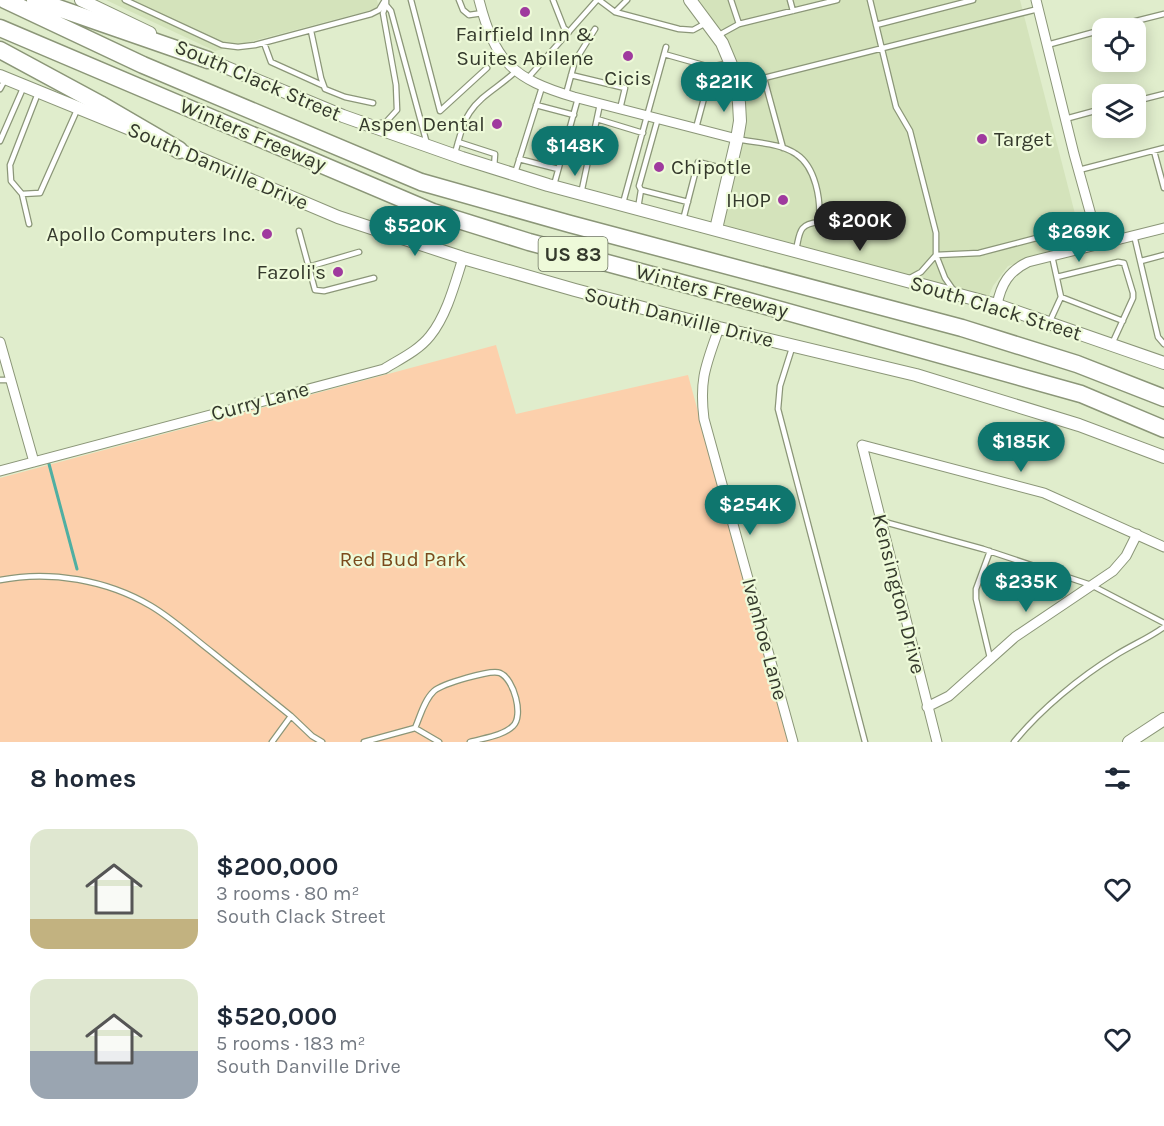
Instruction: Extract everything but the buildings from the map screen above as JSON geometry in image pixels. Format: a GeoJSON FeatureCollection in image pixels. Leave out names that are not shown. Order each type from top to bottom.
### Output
{"type":"FeatureCollection","features":[{"type":"Feature","properties":{"kind":"highway","name":"Winters Freeway"},"geometry":{"type":"LineString","coordinates":[[5,0],[143,64],[421,182],[962,328],[1077,364],[1164,398]]}},
{"type":"Feature","properties":{"kind":"highway"},"geometry":{"type":"LineString","coordinates":[[35,0],[208,60]]}},
{"type":"Feature","properties":{"kind":"highway","name":"Winters Freeway"},"geometry":{"type":"LineString","coordinates":[[0,28],[433,212],[529,242],[1082,394],[1164,429]]}},
{"type":"Feature","properties":{"kind":"highway"},"geometry":{"type":"LineString","coordinates":[[0,50],[179,150]]}},
{"type":"Feature","properties":{"kind":"main road","name":"South Clack Street"},"geometry":{"type":"LineString","coordinates":[[81,0],[208,60],[428,147],[554,187],[997,304],[1164,363]]}},
{"type":"Feature","properties":{"kind":"main road"},"geometry":{"type":"LineString","coordinates":[[690,0],[718,36],[735,74],[739,103],[740,121],[737,139],[716,229]]}},
{"type":"Feature","properties":{"kind":"main road","name":"South Danville Drive"},"geometry":{"type":"LineString","coordinates":[[2,81],[39,90],[338,217],[463,258],[719,328],[916,375],[1079,425],[1164,457]]}},
{"type":"Feature","properties":{"kind":"main road"},"geometry":{"type":"LineString","coordinates":[[1130,742],[1164,719]]}},
{"type":"Feature","properties":{"kind":"street"},"geometry":{"type":"LineString","coordinates":[[479,0],[490,38],[500,54],[526,80],[578,98],[737,139]]}},
{"type":"Feature","properties":{"kind":"street"},"geometry":{"type":"LineString","coordinates":[[1037,5],[1078,171],[1099,244]]}},
{"type":"Feature","properties":{"kind":"street"},"geometry":{"type":"LineString","coordinates":[[997,304],[1000,288],[1011,272],[1028,262],[1164,228]]}},
{"type":"Feature","properties":{"kind":"street","name":"Curry Lane"},"geometry":{"type":"LineString","coordinates":[[0,471],[384,369],[411,353],[429,336],[440,320],[463,258]]}},
{"type":"Feature","properties":{"kind":"street","name":"Ivanhoe Lane"},"geometry":{"type":"LineString","coordinates":[[719,328],[704,370],[701,394],[704,419],[793,742]]}},
{"type":"Feature","properties":{"kind":"street"},"geometry":{"type":"LineString","coordinates":[[0,342],[34,462]]}},
{"type":"Feature","properties":{"kind":"street","name":"Kensington Drive"},"geometry":{"type":"LineString","coordinates":[[937,742],[862,445],[1044,494],[1137,534]]}},
{"type":"Feature","properties":{"kind":"street"},"geometry":{"type":"LineString","coordinates":[[927,707],[949,696],[1015,637],[1113,571],[1126,556],[1137,534],[1164,547]]}},
{"type":"Feature","properties":{"kind":"lane"},"geometry":{"type":"LineString","coordinates":[[125,0],[222,45],[238,47],[264,43],[371,14],[379,10],[386,2]]}},
{"type":"Feature","properties":{"kind":"lane"},"geometry":{"type":"LineString","coordinates":[[411,0],[440,111],[487,68]]}},
{"type":"Feature","properties":{"kind":"lane"},"geometry":{"type":"LineString","coordinates":[[459,0],[463,10],[469,15],[483,13]]}},
{"type":"Feature","properties":{"kind":"lane"},"geometry":{"type":"LineString","coordinates":[[553,0],[564,28],[569,32]]}},
{"type":"Feature","properties":{"kind":"lane"},"geometry":{"type":"LineString","coordinates":[[526,80],[598,0],[615,12],[687,31],[708,22]]}},
{"type":"Feature","properties":{"kind":"lane"},"geometry":{"type":"LineString","coordinates":[[606,5],[611,0]]}},
{"type":"Feature","properties":{"kind":"lane"},"geometry":{"type":"LineString","coordinates":[[615,12],[627,0]]}},
{"type":"Feature","properties":{"kind":"lane"},"geometry":{"type":"LineString","coordinates":[[731,0],[739,24]]}},
{"type":"Feature","properties":{"kind":"lane"},"geometry":{"type":"LineString","coordinates":[[790,0],[794,11]]}},
{"type":"Feature","properties":{"kind":"lane"},"geometry":{"type":"LineString","coordinates":[[718,36],[739,24],[837,0]]}},
{"type":"Feature","properties":{"kind":"lane"},"geometry":{"type":"LineString","coordinates":[[870,0],[896,106],[910,131],[936,233],[936,255],[945,278],[956,293]]}},
{"type":"Feature","properties":{"kind":"lane"},"geometry":{"type":"LineString","coordinates":[[876,25],[973,0]]}},
{"type":"Feature","properties":{"kind":"lane"},"geometry":{"type":"LineString","coordinates":[[386,2],[391,11],[428,147]]}},
{"type":"Feature","properties":{"kind":"lane"},"geometry":{"type":"LineString","coordinates":[[371,126],[386,122],[397,110],[396,85],[383,13],[386,2]]}},
{"type":"Feature","properties":{"kind":"lane"},"geometry":{"type":"LineString","coordinates":[[783,148],[764,78],[1037,5]]}},
{"type":"Feature","properties":{"kind":"lane"},"geometry":{"type":"LineString","coordinates":[[1146,18],[1164,14]]}},
{"type":"Feature","properties":{"kind":"lane"},"geometry":{"type":"LineString","coordinates":[[566,94],[575,61],[595,29]]}},
{"type":"Feature","properties":{"kind":"lane"},"geometry":{"type":"LineString","coordinates":[[311,31],[322,85]]}},
{"type":"Feature","properties":{"kind":"lane"},"geometry":{"type":"LineString","coordinates":[[1047,45],[1092,33]]}},
{"type":"Feature","properties":{"kind":"lane"},"geometry":{"type":"LineString","coordinates":[[264,43],[271,62],[322,85],[332,93],[373,103]]}},
{"type":"Feature","properties":{"kind":"lane"},"geometry":{"type":"LineString","coordinates":[[622,204],[666,47]]}},
{"type":"Feature","properties":{"kind":"lane"},"geometry":{"type":"LineString","coordinates":[[389,53],[402,50]]}},
{"type":"Feature","properties":{"kind":"lane"},"geometry":{"type":"LineString","coordinates":[[664,54],[710,67],[730,63]]}},
{"type":"Feature","properties":{"kind":"lane"},"geometry":{"type":"LineString","coordinates":[[696,128],[710,76],[710,67]]}},
{"type":"Feature","properties":{"kind":"lane"},"geometry":{"type":"LineString","coordinates":[[454,155],[470,112],[486,95],[516,71]]}},
{"type":"Feature","properties":{"kind":"lane"},"geometry":{"type":"LineString","coordinates":[[571,75],[626,88],[620,109]]}},
{"type":"Feature","properties":{"kind":"lane"},"geometry":{"type":"LineString","coordinates":[[0,141],[24,85]]}},
{"type":"Feature","properties":{"kind":"lane"},"geometry":{"type":"LineString","coordinates":[[515,175],[542,87]]}},
{"type":"Feature","properties":{"kind":"lane"},"geometry":{"type":"LineString","coordinates":[[29,224],[22,194],[11,181],[10,165],[39,90]]}},
{"type":"Feature","properties":{"kind":"lane"},"geometry":{"type":"LineString","coordinates":[[1146,98],[1164,94]]}},
{"type":"Feature","properties":{"kind":"lane"},"geometry":{"type":"LineString","coordinates":[[554,187],[578,98]]}},
{"type":"Feature","properties":{"kind":"lane"},"geometry":{"type":"LineString","coordinates":[[581,194],[600,104]]}},
{"type":"Feature","properties":{"kind":"lane"},"geometry":{"type":"LineString","coordinates":[[536,105],[574,114]]}},
{"type":"Feature","properties":{"kind":"lane"},"geometry":{"type":"LineString","coordinates":[[22,194],[40,193],[78,107]]}},
{"type":"Feature","properties":{"kind":"lane"},"geometry":{"type":"LineString","coordinates":[[1065,119],[1092,112]]}},
{"type":"Feature","properties":{"kind":"lane"},"geometry":{"type":"LineString","coordinates":[[638,208],[641,190],[639,186],[658,118]]}},
{"type":"Feature","properties":{"kind":"lane"},"geometry":{"type":"LineString","coordinates":[[597,119],[643,133]]}},
{"type":"Feature","properties":{"kind":"lane"},"geometry":{"type":"LineString","coordinates":[[737,139],[783,148],[796,154],[805,162],[819,197],[819,222],[804,225],[800,230],[796,250]]}},
{"type":"Feature","properties":{"kind":"lane"},"geometry":{"type":"LineString","coordinates":[[458,142],[495,154],[494,168]]}},
{"type":"Feature","properties":{"kind":"lane"},"geometry":{"type":"LineString","coordinates":[[1078,171],[1164,148]]}},
{"type":"Feature","properties":{"kind":"lane"},"geometry":{"type":"LineString","coordinates":[[1154,151],[1164,189]]}},
{"type":"Feature","properties":{"kind":"lane"},"geometry":{"type":"LineString","coordinates":[[519,159],[558,169]]}},
{"type":"Feature","properties":{"kind":"lane"},"geometry":{"type":"LineString","coordinates":[[683,220],[698,162],[729,170]]}},
{"type":"Feature","properties":{"kind":"lane"},"geometry":{"type":"LineString","coordinates":[[641,190],[688,202]]}},
{"type":"Feature","properties":{"kind":"lane"},"geometry":{"type":"LineString","coordinates":[[299,231],[314,288],[321,292],[374,278]]}},
{"type":"Feature","properties":{"kind":"lane"},"geometry":{"type":"LineString","coordinates":[[907,280],[921,272],[936,255],[979,253],[1063,231],[1068,252]]}},
{"type":"Feature","properties":{"kind":"lane"},"geometry":{"type":"LineString","coordinates":[[1134,235],[1158,337],[1164,344]]}},
{"type":"Feature","properties":{"kind":"lane"},"geometry":{"type":"LineString","coordinates":[[308,267],[359,252]]}},
{"type":"Feature","properties":{"kind":"lane"},"geometry":{"type":"LineString","coordinates":[[1140,261],[1164,255]]}},
{"type":"Feature","properties":{"kind":"lane"},"geometry":{"type":"LineString","coordinates":[[1049,322],[1062,297],[1052,256]]}},
{"type":"Feature","properties":{"kind":"lane"},"geometry":{"type":"LineString","coordinates":[[1058,276],[1118,262],[1124,263],[1133,293],[1112,344]]}},
{"type":"Feature","properties":{"kind":"lane"},"geometry":{"type":"LineString","coordinates":[[1062,297],[1123,321]]}},
{"type":"Feature","properties":{"kind":"lane"},"geometry":{"type":"LineString","coordinates":[[792,345],[780,386],[778,409],[865,742]]}},
{"type":"Feature","properties":{"kind":"lane"},"geometry":{"type":"LineString","coordinates":[[0,380],[11,380]]}},
{"type":"Feature","properties":{"kind":"lane"},"geometry":{"type":"LineString","coordinates":[[881,521],[990,551],[1091,585],[1164,625],[1156,634],[1115,655],[1063,694],[1029,723],[1014,742]]}},
{"type":"Feature","properties":{"kind":"lane"},"geometry":{"type":"LineString","coordinates":[[990,551],[976,589],[976,599],[990,660]]}},
{"type":"Feature","properties":{"kind":"lane"},"geometry":{"type":"LineString","coordinates":[[0,580],[28,577],[66,578],[103,585],[136,599],[172,620],[322,742]]}},
{"type":"Feature","properties":{"kind":"lane"},"geometry":{"type":"LineString","coordinates":[[415,728],[429,697],[436,689],[498,672],[506,677],[512,686],[519,718],[507,731],[470,742]]}},
{"type":"Feature","properties":{"kind":"lane"},"geometry":{"type":"LineString","coordinates":[[272,742],[291,716]]}},
{"type":"Feature","properties":{"kind":"lane"},"geometry":{"type":"LineString","coordinates":[[364,742],[415,728],[439,742]]}},
{"type":"Feature","properties":{"kind":"shaded area"},"geometry":{"type":"Polygon","coordinates":[[[106,0],[377,0],[379,8],[215,51],[106,0]]]}},
{"type":"Feature","properties":{"kind":"shaded area"},"geometry":{"type":"Polygon","coordinates":[[[698,0],[1020,0],[1083,245],[1008,266],[993,286],[988,298],[721,227],[745,126],[738,62],[698,0]]]}},
{"type":"Feature","properties":{"kind":"green space","name":"Red Bud Park"},"geometry":{"type":"Polygon","coordinates":[[[496,345],[516,414],[688,375],[788,742],[0,742],[0,478],[496,345]]]}},
{"type":"Feature","properties":{"kind":"waterway"},"geometry":{"type":"LineString","coordinates":[[49,464],[77,569]]}},
{"type":"Feature","properties":{"kind":"place","name":"Fairfield Inn & Suites Abilene"},"geometry":{"type":"Point","coordinates":[525,12]}},
{"type":"Feature","properties":{"kind":"place","name":"Cicis"},"geometry":{"type":"Point","coordinates":[628,56]}},
{"type":"Feature","properties":{"kind":"place","name":"Aspen Dental"},"geometry":{"type":"Point","coordinates":[497,124]}},
{"type":"Feature","properties":{"kind":"place","name":"Target"},"geometry":{"type":"Point","coordinates":[982,139]}},
{"type":"Feature","properties":{"kind":"place","name":"Chipotle"},"geometry":{"type":"Point","coordinates":[659,167]}},
{"type":"Feature","properties":{"kind":"place","name":"IHOP"},"geometry":{"type":"Point","coordinates":[783,200]}},
{"type":"Feature","properties":{"kind":"place","name":"Apollo Computers Inc."},"geometry":{"type":"Point","coordinates":[267,234]}},
{"type":"Feature","properties":{"kind":"place","name":"Fazoli's"},"geometry":{"type":"Point","coordinates":[338,272]}}]}
